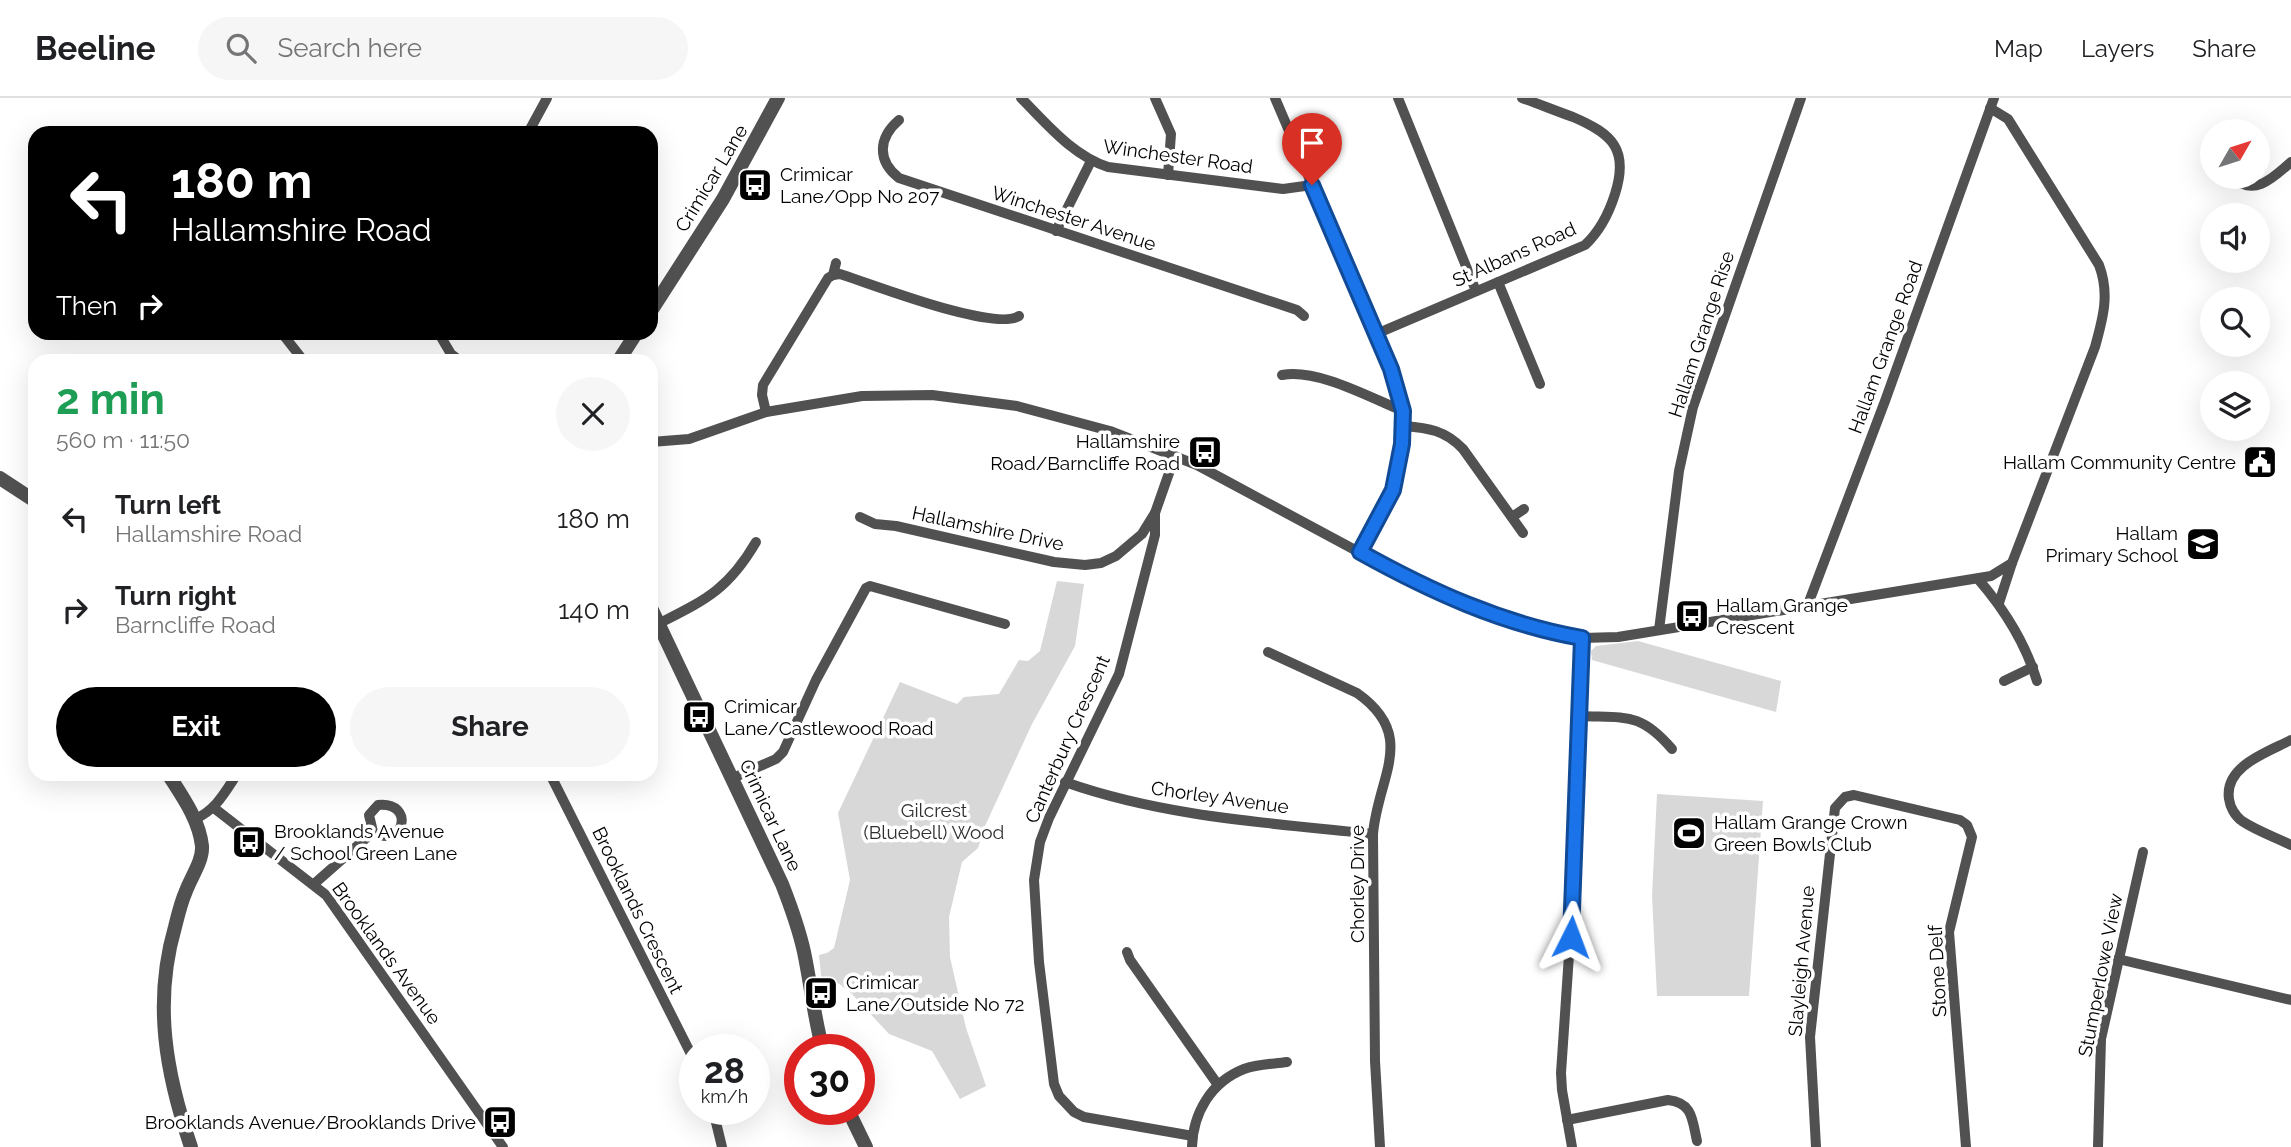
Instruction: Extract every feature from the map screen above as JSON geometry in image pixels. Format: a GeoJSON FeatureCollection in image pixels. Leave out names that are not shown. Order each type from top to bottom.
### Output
{"type":"FeatureCollection","features":[{"type":"Feature","properties":{"kind":"street"},"geometry":{"type":"LineString","coordinates":[[532,126],[547,98]]}},
{"type":"Feature","properties":{"kind":"street","name":"Crimicar Lane"},"geometry":{"type":"LineString","coordinates":[[658,300],[723,199],[778,98]]}},
{"type":"Feature","properties":{"kind":"street","name":"Winchester Road"},"geometry":{"type":"LineString","coordinates":[[1021,98],[1065,142],[1091,161],[1108,167],[1283,189],[1312,185]]}},
{"type":"Feature","properties":{"kind":"street"},"geometry":{"type":"LineString","coordinates":[[1155,98],[1171,134],[1168,175]]}},
{"type":"Feature","properties":{"kind":"street"},"geometry":{"type":"LineString","coordinates":[[1275,98],[1400,392],[1404,426],[1399,468],[1393,490],[1360,552]]}},
{"type":"Feature","properties":{"kind":"street"},"geometry":{"type":"LineString","coordinates":[[1398,98],[1476,291]]}},
{"type":"Feature","properties":{"kind":"street","name":"St Albans Road"},"geometry":{"type":"LineString","coordinates":[[1376,334],[1584,245],[1598,230],[1612,204],[1619,182],[1619,153],[1605,133],[1595,126],[1522,98]]}},
{"type":"Feature","properties":{"kind":"street","name":"Hallam Grange Rise"},"geometry":{"type":"LineString","coordinates":[[1658,630],[1679,471],[1693,407],[1801,98]]}},
{"type":"Feature","properties":{"kind":"street"},"geometry":{"type":"LineString","coordinates":[[1992,103],[2008,119],[2099,265],[2106,294],[2105,313],[2095,347],[1999,603]]}},
{"type":"Feature","properties":{"kind":"street","name":"Hallam Grange Road"},"geometry":{"type":"LineString","coordinates":[[1807,607],[1885,401],[1992,103]]}},
{"type":"Feature","properties":{"kind":"street","name":"Winchester Avenue"},"geometry":{"type":"LineString","coordinates":[[899,120],[887,132],[883,143],[885,164],[899,178],[1297,310],[1304,316]]}},
{"type":"Feature","properties":{"kind":"street"},"geometry":{"type":"LineString","coordinates":[[1056,231],[1091,161]]}},
{"type":"Feature","properties":{"kind":"street"},"geometry":{"type":"LineString","coordinates":[[2270,178],[2291,162]]}},
{"type":"Feature","properties":{"kind":"street"},"geometry":{"type":"LineString","coordinates":[[833,275],[836,263]]}},
{"type":"Feature","properties":{"kind":"street"},"geometry":{"type":"LineString","coordinates":[[766,412],[763,385],[828,278],[833,275],[840,274],[961,313],[1009,320],[1019,316]]}},
{"type":"Feature","properties":{"kind":"street"},"geometry":{"type":"LineString","coordinates":[[1498,282],[1540,384]]}},
{"type":"Feature","properties":{"kind":"street"},"geometry":{"type":"LineString","coordinates":[[287,340],[298,354]]}},
{"type":"Feature","properties":{"kind":"street"},"geometry":{"type":"LineString","coordinates":[[1282,374],[1313,376],[1403,411]]}},
{"type":"Feature","properties":{"kind":"street"},"geometry":{"type":"LineString","coordinates":[[658,441],[689,439],[766,412],[862,396],[897,394],[966,398],[1017,406],[1069,418],[1175,456],[1241,487],[1437,593],[1531,627],[1582,638],[1618,637],[1978,579],[1991,576],[2012,563]]}},
{"type":"Feature","properties":{"kind":"street"},"geometry":{"type":"LineString","coordinates":[[1404,426],[1433,429],[1453,438],[1523,533]]}},
{"type":"Feature","properties":{"kind":"street","name":"Hallamshire Drive"},"geometry":{"type":"LineString","coordinates":[[860,517],[875,524],[896,526],[1054,562],[1084,565],[1101,563],[1116,556],[1142,534],[1155,513],[1175,456]]}},
{"type":"Feature","properties":{"kind":"street"},"geometry":{"type":"LineString","coordinates":[[0,478],[28,496]]}},
{"type":"Feature","properties":{"kind":"street"},"geometry":{"type":"LineString","coordinates":[[1512,517],[1524,509]]}},
{"type":"Feature","properties":{"kind":"street","name":"Canterbury Crescent"},"geometry":{"type":"LineString","coordinates":[[1155,513],[1157,523],[1119,674],[1065,782],[1040,842],[1034,880],[1039,962],[1054,1084],[1066,1105],[1084,1117],[1192,1142]]}},
{"type":"Feature","properties":{"kind":"street"},"geometry":{"type":"LineString","coordinates":[[1142,534],[1151,548]]}},
{"type":"Feature","properties":{"kind":"street"},"geometry":{"type":"LineString","coordinates":[[658,624],[716,592],[733,576],[756,542]]}},
{"type":"Feature","properties":{"kind":"street"},"geometry":{"type":"LineString","coordinates":[[1978,579],[1999,603],[2027,650],[2037,681]]}},
{"type":"Feature","properties":{"kind":"street"},"geometry":{"type":"LineString","coordinates":[[733,778],[776,759],[783,752],[816,680],[866,588],[870,586],[1004,624]]}},
{"type":"Feature","properties":{"kind":"street","name":"Crimicar Lane"},"geometry":{"type":"LineString","coordinates":[[658,624],[771,858],[796,922],[804,951],[811,1005],[819,1034]]}},
{"type":"Feature","properties":{"kind":"street"},"geometry":{"type":"LineString","coordinates":[[1572,1147],[1562,1073],[1574,881],[1582,638]]}},
{"type":"Feature","properties":{"kind":"street","name":"Chorley Drive"},"geometry":{"type":"LineString","coordinates":[[1268,652],[1357,693],[1376,708],[1392,741],[1375,812],[1373,834],[1375,1061],[1380,1147]]}},
{"type":"Feature","properties":{"kind":"street"},"geometry":{"type":"LineString","coordinates":[[2004,681],[2033,667]]}},
{"type":"Feature","properties":{"kind":"street"},"geometry":{"type":"LineString","coordinates":[[1581,716],[1641,720],[1672,748]]}},
{"type":"Feature","properties":{"kind":"street"},"geometry":{"type":"LineString","coordinates":[[2291,740],[2238,769],[2228,794],[2229,803],[2239,820],[2291,845]]}},
{"type":"Feature","properties":{"kind":"street"},"geometry":{"type":"LineString","coordinates":[[172,781],[195,819],[202,849],[173,931],[164,983],[166,1056],[175,1099],[191,1147]]}},
{"type":"Feature","properties":{"kind":"street"},"geometry":{"type":"LineString","coordinates":[[195,819],[214,808],[232,781]]}},
{"type":"Feature","properties":{"kind":"street","name":"Brooklands Crescent"},"geometry":{"type":"LineString","coordinates":[[554,781],[681,1034]]}},
{"type":"Feature","properties":{"kind":"street","name":"Chorley Avenue"},"geometry":{"type":"LineString","coordinates":[[1065,782],[1095,793],[1166,810],[1373,834]]}},
{"type":"Feature","properties":{"kind":"street","name":"Slayleigh Avenue"},"geometry":{"type":"LineString","coordinates":[[1816,1147],[1810,1037],[1835,808],[1845,797],[1854,796],[1900,805]]}},
{"type":"Feature","properties":{"kind":"street","name":"Stone Delf"},"geometry":{"type":"LineString","coordinates":[[1900,805],[1961,820],[1967,825],[1972,837],[1949,932],[1966,1147]]}},
{"type":"Feature","properties":{"kind":"street","name":"Brooklands Avenue"},"geometry":{"type":"LineString","coordinates":[[214,808],[326,895],[503,1147]]}},
{"type":"Feature","properties":{"kind":"street"},"geometry":{"type":"LineString","coordinates":[[314,884],[373,832]]}},
{"type":"Feature","properties":{"kind":"street","name":"Stumperlowe View"},"geometry":{"type":"LineString","coordinates":[[2098,1147],[2101,1039],[2143,852]]}},
{"type":"Feature","properties":{"kind":"street"},"geometry":{"type":"LineString","coordinates":[[1127,952],[1129,960],[1218,1085]]}},
{"type":"Feature","properties":{"kind":"street"},"geometry":{"type":"LineString","coordinates":[[2118,959],[2291,1000]]}},
{"type":"Feature","properties":{"kind":"street"},"geometry":{"type":"LineString","coordinates":[[1192,1142],[1195,1120],[1201,1106],[1218,1085],[1244,1069],[1287,1062]]}},
{"type":"Feature","properties":{"kind":"street"},"geometry":{"type":"LineString","coordinates":[[1567,1120],[1668,1100],[1686,1106],[1697,1141]]}},
{"type":"Feature","properties":{"kind":"street"},"geometry":{"type":"LineString","coordinates":[[717,1125],[722,1147]]}},
{"type":"Feature","properties":{"kind":"street"},"geometry":{"type":"LineString","coordinates":[[855,1125],[866,1147]]}},
{"type":"Feature","properties":{"kind":"green space","name":"Gilcrest (Bluebell) Wood"},"geometry":{"type":"Polygon","coordinates":[[[1057,581],[1084,584],[1075,646],[1032,724],[985,826],[978,848],[962,862],[949,917],[950,957],[966,1028],[986,1086],[960,1099],[932,1051],[889,1034],[851,993],[838,983],[822,986],[819,955],[834,948],[850,880],[838,813],[900,682],[957,704],[964,697],[999,694],[1019,660],[1028,661],[1040,651],[1057,581]]]}},
{"type":"Feature","properties":{"kind":"green space"},"geometry":{"type":"Polygon","coordinates":[[[1638,641],[1781,681],[1776,712],[1592,660],[1591,651],[1596,646],[1638,641]]]}},
{"type":"Feature","properties":{"kind":"green space"},"geometry":{"type":"Polygon","coordinates":[[[1657,794],[1763,801],[1749,996],[1657,996],[1652,896],[1657,794]]]}},
{"type":"Feature","properties":{"kind":"place","name":"Crimicar Lane/Opp No 207"},"geometry":{"type":"Point","coordinates":[755,185]}},
{"type":"Feature","properties":{"kind":"place","name":"Hallamshire Road/Barncliffe Road"},"geometry":{"type":"Point","coordinates":[1205,452]}},
{"type":"Feature","properties":{"kind":"place","name":"Hallam Community Centre"},"geometry":{"type":"Point","coordinates":[2260,462]}},
{"type":"Feature","properties":{"kind":"place","name":"Hallam Primary School"},"geometry":{"type":"Point","coordinates":[2203,544]}},
{"type":"Feature","properties":{"kind":"place","name":"Hallam Grange Crescent"},"geometry":{"type":"Point","coordinates":[1692,616]}},
{"type":"Feature","properties":{"kind":"place","name":"Crimicar Lane/Castlewood Road"},"geometry":{"type":"Point","coordinates":[699,717]}},
{"type":"Feature","properties":{"kind":"place","name":"Hallam Grange Crown Green Bowls Club"},"geometry":{"type":"Point","coordinates":[1689,833]}},
{"type":"Feature","properties":{"kind":"place","name":"Brooklands Avenue / School Green Lane"},"geometry":{"type":"Point","coordinates":[249,842]}},
{"type":"Feature","properties":{"kind":"place","name":"Crimicar Lane/Outside No 72"},"geometry":{"type":"Point","coordinates":[821,993]}},
{"type":"Feature","properties":{"kind":"place","name":"Brooklands Avenue/Brooklands Drive"},"geometry":{"type":"Point","coordinates":[500,1122]}},
{"type":"Feature","properties":{"kind":"route"},"geometry":{"type":"LineString","coordinates":[[1312,185],[1391,369],[1400,392],[1403,411],[1399,468],[1393,490],[1360,552],[1437,593],[1491,614],[1531,627],[1582,638],[1571,937]]}}]}
